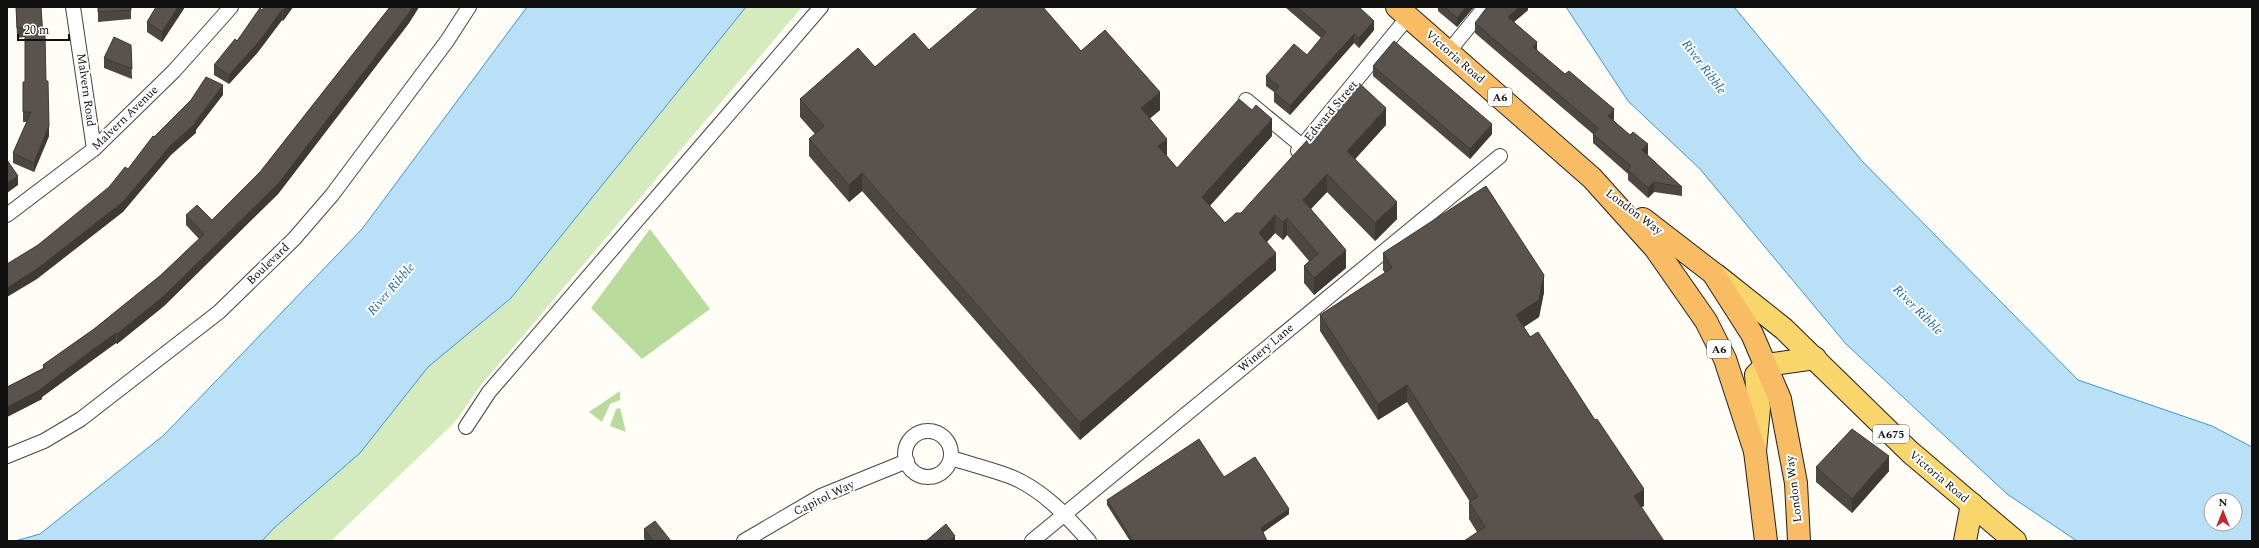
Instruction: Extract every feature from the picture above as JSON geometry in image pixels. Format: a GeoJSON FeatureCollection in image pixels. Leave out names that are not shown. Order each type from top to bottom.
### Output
{"type":"FeatureCollection","features":[{"type":"Feature","properties":{"kind":"highway","name":"Victoria Road"},"geometry":{"type":"LineString","coordinates":[[1402,12],[1449,51],[1602,188]]}},
{"type":"Feature","properties":{"kind":"highway","name":"London Way"},"geometry":{"type":"LineString","coordinates":[[1602,188],[1713,273],[1748,326],[1766,365],[1781,407],[1796,483],[1799,541]]}},
{"type":"Feature","properties":{"kind":"highway","name":"London Way"},"geometry":{"type":"LineString","coordinates":[[1602,188],[1655,248],[1706,321],[1724,359],[1755,451],[1766,541]]}},
{"type":"Feature","properties":{"kind":"main road","name":"Victoria Road"},"geometry":{"type":"LineString","coordinates":[[1713,273],[1784,329],[1815,358],[1847,393],[1910,452],[2010,536]]}},
{"type":"Feature","properties":{"kind":"main road"},"geometry":{"type":"LineString","coordinates":[[1755,451],[1759,408],[1756,375],[1766,365],[1815,358]]}},
{"type":"Feature","properties":{"kind":"main road"},"geometry":{"type":"LineString","coordinates":[[1965,541],[1972,504]]}},
{"type":"Feature","properties":{"kind":"main road","name":"A675"},"geometry":{"type":"LineString","coordinates":[[1970,541],[2010,536]]}},
{"type":"Feature","properties":{"kind":"street","name":"Malvern Road"},"geometry":{"type":"LineString","coordinates":[[74,7],[94,149]]}},
{"type":"Feature","properties":{"kind":"street","name":"Malvern Avenue"},"geometry":{"type":"LineString","coordinates":[[7,215],[94,149],[174,71],[231,7]]}},
{"type":"Feature","properties":{"kind":"street","name":"Boulevard"},"geometry":{"type":"LineString","coordinates":[[7,456],[44,441],[81,419],[219,312],[294,239],[332,195],[447,41],[469,7]]}},
{"type":"Feature","properties":{"kind":"street"},"geometry":{"type":"LineString","coordinates":[[466,427],[489,392],[821,7]]}},
{"type":"Feature","properties":{"kind":"street"},"geometry":{"type":"LineString","coordinates":[[1449,51],[1485,7]]}},
{"type":"Feature","properties":{"kind":"street","name":"Edward Street"},"geometry":{"type":"LineString","coordinates":[[1287,163],[1302,146],[1402,12]]}},
{"type":"Feature","properties":{"kind":"street"},"geometry":{"type":"LineString","coordinates":[[1246,100],[1302,146]]}},
{"type":"Feature","properties":{"kind":"street","name":"Winery Lane"},"geometry":{"type":"LineString","coordinates":[[1032,541],[1500,156]]}},
{"type":"Feature","properties":{"kind":"street"},"geometry":{"type":"LineString","coordinates":[[928,432],[936,433],[947,441],[950,449],[950,458],[945,470],[938,475],[929,477],[916,473],[907,462],[906,450],[909,442],[915,436],[928,432]]}},
{"type":"Feature","properties":{"kind":"street"},"geometry":{"type":"LineString","coordinates":[[950,458],[1009,476],[1044,496],[1065,514],[1089,541]]}},
{"type":"Feature","properties":{"kind":"street","name":"Capitol Way"},"geometry":{"type":"LineString","coordinates":[[744,541],[821,496],[907,462]]}},
{"type":"Feature","properties":{"kind":"green space"},"geometry":{"type":"Polygon","coordinates":[[[746,7],[802,7],[481,385],[454,423],[331,541],[262,541],[274,528],[360,453],[428,367],[511,298],[746,7]]]}},
{"type":"Feature","properties":{"kind":"green space"},"geometry":{"type":"Polygon","coordinates":[[[650,229],[710,309],[642,359],[591,308],[650,229]]]}},
{"type":"Feature","properties":{"kind":"green space"},"geometry":{"type":"Polygon","coordinates":[[[620,391],[620,400],[610,404],[602,422],[589,412],[620,391]]]}},
{"type":"Feature","properties":{"kind":"green space"},"geometry":{"type":"Polygon","coordinates":[[[620,408],[626,432],[610,426],[616,409],[620,408]]]}},
{"type":"Feature","properties":{"kind":"water","name":"River Ribble"},"geometry":{"type":"Polygon","coordinates":[[[527,7],[746,7],[511,298],[428,367],[360,453],[274,528],[262,541],[15,541],[40,534],[164,435],[362,229],[527,7]]]}},
{"type":"Feature","properties":{"kind":"water","name":"River Ribble"},"geometry":{"type":"Polygon","coordinates":[[[1566,7],[1734,7],[1862,161],[2078,380],[2212,426],[2252,447],[2252,541],[2077,541],[2007,494],[1846,344],[1700,169],[1628,101],[1566,7]]]}},
{"type":"Feature","properties":{"kind":"building"},"geometry":{"type":"Polygon","coordinates":[[[16,7],[41,7],[43,36],[45,35],[49,126],[34,163],[13,153],[31,112],[23,112],[23,82],[25,82],[25,27],[17,28],[16,7]]]}},
{"type":"Feature","properties":{"kind":"building"},"geometry":{"type":"Polygon","coordinates":[[[98,7],[131,7],[131,10],[98,12],[98,7]]]}},
{"type":"Feature","properties":{"kind":"building"},"geometry":{"type":"Polygon","coordinates":[[[156,7],[178,7],[162,32],[147,22],[156,7]]]}},
{"type":"Feature","properties":{"kind":"building"},"geometry":{"type":"Polygon","coordinates":[[[264,7],[286,7],[283,11],[282,10],[258,43],[229,75],[214,65],[235,39],[237,41],[260,8],[262,10],[264,7]]]}},
{"type":"Feature","properties":{"kind":"building"},"geometry":{"type":"Polygon","coordinates":[[[390,7],[413,7],[278,184],[164,296],[117,334],[116,333],[91,351],[42,389],[7,407],[7,387],[45,368],[43,365],[94,329],[161,275],[204,234],[186,215],[197,205],[212,220],[260,172],[390,7]]]}},
{"type":"Feature","properties":{"kind":"building"},"geometry":{"type":"Polygon","coordinates":[[[979,7],[1043,7],[1081,51],[1105,30],[1160,92],[1141,108],[1167,139],[1158,146],[1177,168],[1239,99],[1252,110],[1256,105],[1272,119],[1202,197],[1225,223],[1236,213],[1241,213],[1359,83],[1386,108],[1347,151],[1397,202],[1375,223],[1327,174],[1303,200],[1346,250],[1314,278],[1304,266],[1318,254],[1287,218],[1283,222],[1275,215],[1259,233],[1276,253],[1080,423],[862,173],[849,185],[809,139],[824,126],[800,99],[858,48],[875,67],[914,33],[929,50],[979,7]]]}},
{"type":"Feature","properties":{"kind":"building"},"geometry":{"type":"Polygon","coordinates":[[[1297,7],[1359,7],[1374,21],[1359,38],[1354,34],[1290,106],[1274,92],[1279,87],[1266,76],[1294,44],[1307,55],[1326,32],[1297,7]]]}},
{"type":"Feature","properties":{"kind":"building"},"geometry":{"type":"Polygon","coordinates":[[[1445,7],[1466,7],[1457,18],[1445,7]]]}},
{"type":"Feature","properties":{"kind":"building"},"geometry":{"type":"Polygon","coordinates":[[[1487,7],[1519,7],[1508,17],[1537,42],[1533,47],[1565,74],[1569,71],[1614,109],[1608,116],[1630,135],[1633,132],[1648,144],[1642,150],[1682,187],[1654,182],[1648,188],[1628,170],[1631,166],[1593,134],[1598,128],[1475,23],[1487,7]]]}},
{"type":"Feature","properties":{"kind":"building"},"geometry":{"type":"Polygon","coordinates":[[[114,37],[131,45],[132,69],[104,58],[114,37]]]}},
{"type":"Feature","properties":{"kind":"building"},"geometry":{"type":"Polygon","coordinates":[[[1394,41],[1492,124],[1470,149],[1373,66],[1394,41]]]}},
{"type":"Feature","properties":{"kind":"building"},"geometry":{"type":"Polygon","coordinates":[[[206,77],[223,85],[195,122],[196,123],[171,145],[123,202],[37,269],[7,288],[7,264],[38,245],[109,187],[125,167],[128,169],[153,136],[154,137],[191,100],[206,77]]]}},
{"type":"Feature","properties":{"kind":"building"},"geometry":{"type":"Polygon","coordinates":[[[7,160],[18,176],[7,183],[7,160]]]}},
{"type":"Feature","properties":{"kind":"building"},"geometry":{"type":"Polygon","coordinates":[[[1486,186],[1544,275],[1539,300],[1516,315],[1530,337],[1538,332],[1595,420],[1597,419],[1644,489],[1634,496],[1664,541],[1464,541],[1485,527],[1469,502],[1478,497],[1407,385],[1378,404],[1320,315],[1392,268],[1383,253],[1486,186]]]}},
{"type":"Feature","properties":{"kind":"building"},"geometry":{"type":"Polygon","coordinates":[[[1852,429],[1889,456],[1852,499],[1816,467],[1852,429]]]}},
{"type":"Feature","properties":{"kind":"building"},"geometry":{"type":"Polygon","coordinates":[[[1199,439],[1224,477],[1255,457],[1289,509],[1261,528],[1267,541],[1133,541],[1107,500],[1199,439]]]}},
{"type":"Feature","properties":{"kind":"building"},"geometry":{"type":"Polygon","coordinates":[[[655,521],[671,541],[654,541],[644,529],[655,521]]]}},
{"type":"Feature","properties":{"kind":"building"},"geometry":{"type":"Polygon","coordinates":[[[946,524],[955,536],[949,541],[926,541],[946,524]]]}}]}
